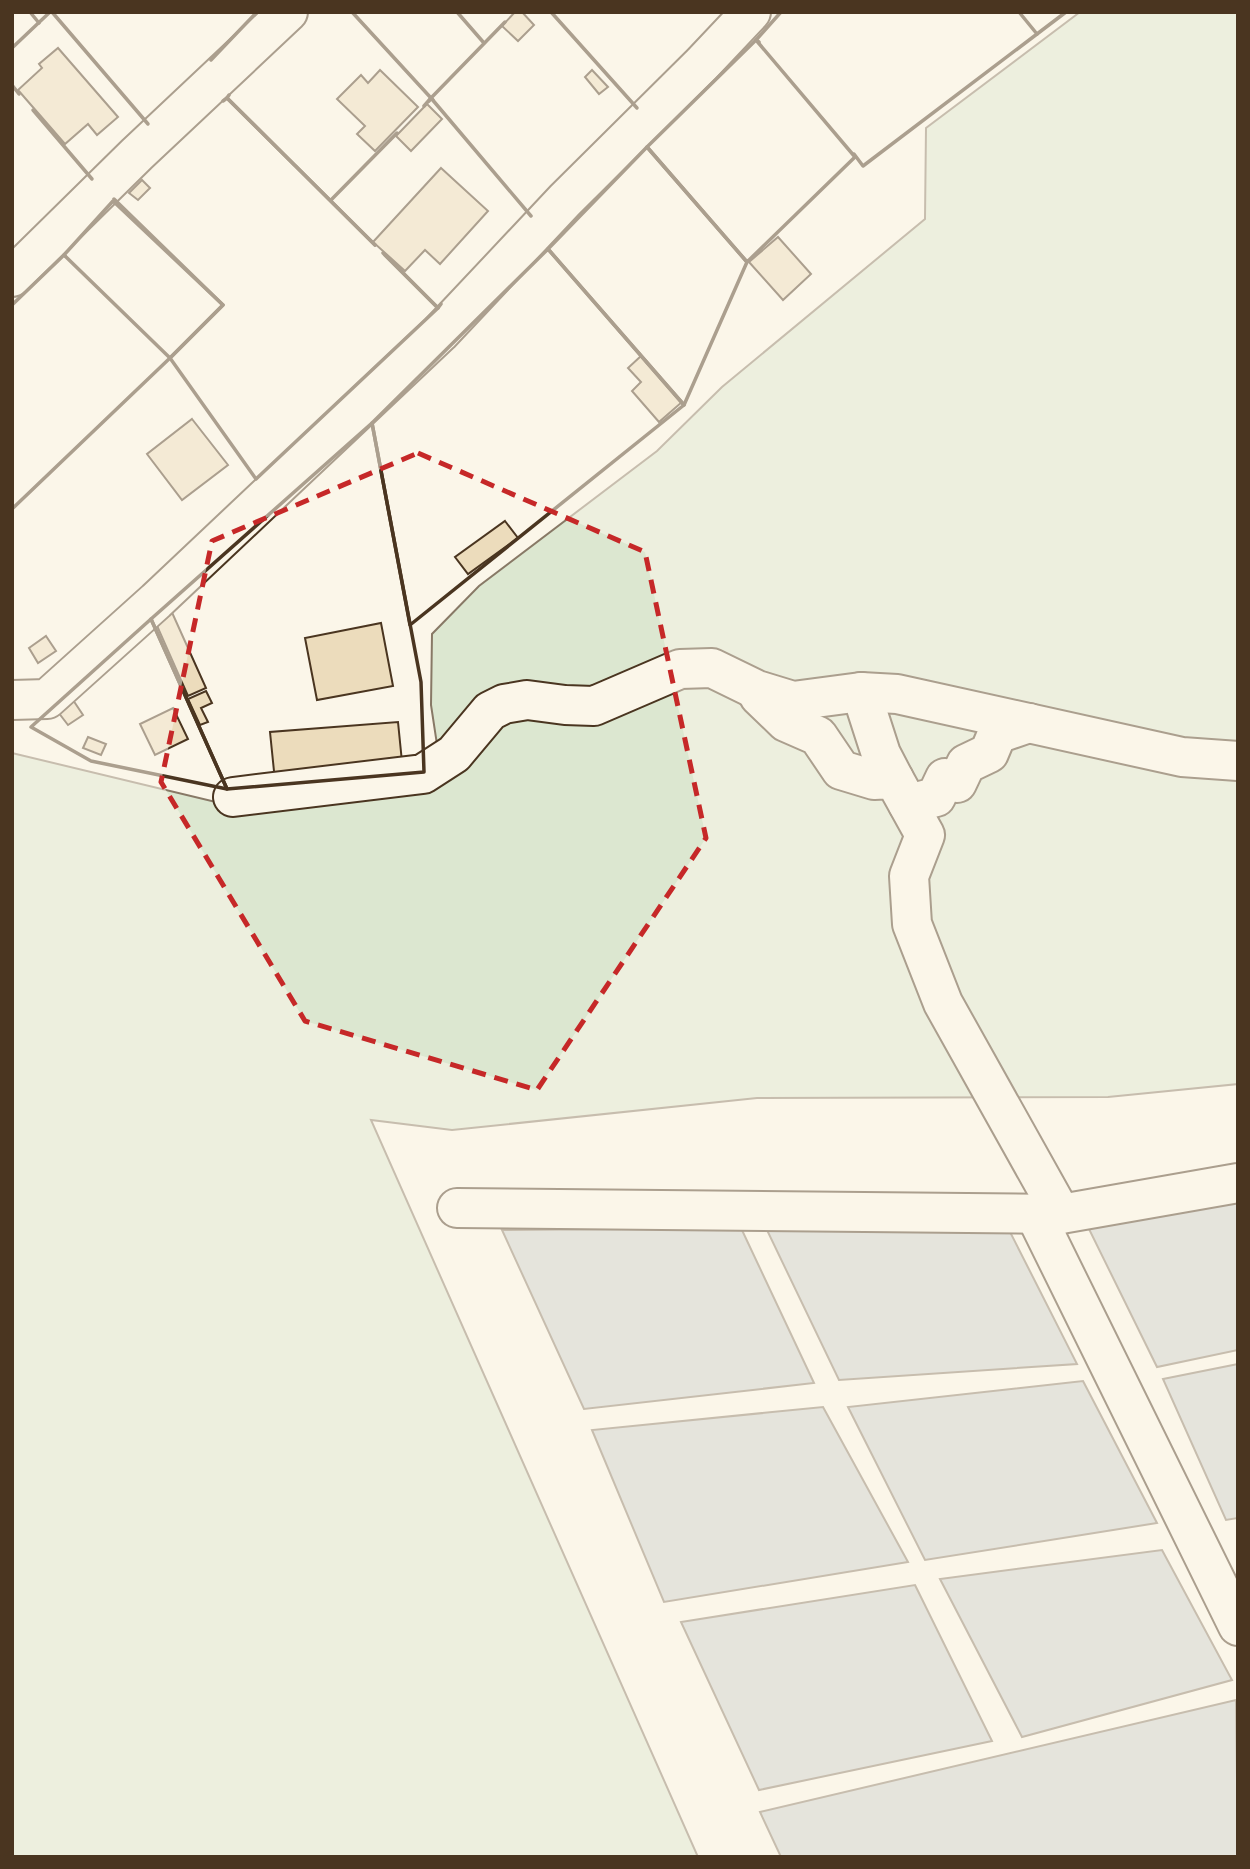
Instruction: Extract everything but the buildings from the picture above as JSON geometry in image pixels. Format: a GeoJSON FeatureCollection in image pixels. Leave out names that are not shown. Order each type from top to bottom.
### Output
{"type":"FeatureCollection","features":[{"type":"Feature","properties":{"kind":"street"},"geometry":{"type":"LineString","coordinates":[[12,277],[137,154],[288,12]]}},
{"type":"Feature","properties":{"kind":"street"},"geometry":{"type":"LineString","coordinates":[[12,700],[47,699],[166,592],[440,333],[565,200],[751,12]]}},
{"type":"Feature","properties":{"kind":"street"},"geometry":{"type":"LineString","coordinates":[[233,797],[424,774],[454,754],[491,711],[504,704],[527,700],[565,705],[594,705],[680,669],[712,668],[757,690],[793,701],[860,692],[897,694],[1182,757],[1238,761]]}},
{"type":"Feature","properties":{"kind":"street"},"geometry":{"type":"LineString","coordinates":[[747,685],[786,722],[818,736],[841,770],[901,791],[936,797],[945,778],[957,783],[966,764],[989,753],[997,734],[1028,723]]}},
{"type":"Feature","properties":{"kind":"street"},"geometry":{"type":"LineString","coordinates":[[860,692],[881,754],[925,835],[909,876],[912,924],[943,1003],[1048,1214],[1238,1626]]}},
{"type":"Feature","properties":{"kind":"street"},"geometry":{"type":"LineString","coordinates":[[457,1208],[1048,1214],[1238,1182]]}},
{"type":"Feature","properties":{"kind":"highlighted area"},"geometry":{"type":"Polygon","coordinates":[[[418,453],[645,552],[706,838],[537,1090],[305,1021],[161,782],[212,541],[418,453]]]}},
{"type":"Feature","properties":{"kind":"green space"},"geometry":{"type":"Polygon","coordinates":[[[1080,12],[1238,12],[1238,1084],[1108,1097],[757,1098],[452,1130],[371,1120],[698,1857],[12,1857],[12,753],[249,810],[443,784],[431,705],[432,634],[479,586],[657,451],[722,387],[925,219],[926,128],[1080,12]]]}},
{"type":"Feature","properties":{"kind":"shaded area"},"geometry":{"type":"Polygon","coordinates":[[[1238,1194],[1238,1350],[1157,1367],[1087,1225],[1238,1194]]]}},
{"type":"Feature","properties":{"kind":"shaded area"},"geometry":{"type":"Polygon","coordinates":[[[1005,1222],[1077,1364],[839,1380],[766,1228],[1005,1222]]]}},
{"type":"Feature","properties":{"kind":"shaded area"},"geometry":{"type":"Polygon","coordinates":[[[741,1228],[814,1383],[584,1409],[502,1230],[741,1228]]]}},
{"type":"Feature","properties":{"kind":"shaded area"},"geometry":{"type":"Polygon","coordinates":[[[1238,1364],[1238,1518],[1226,1520],[1163,1379],[1238,1364]]]}},
{"type":"Feature","properties":{"kind":"shaded area"},"geometry":{"type":"Polygon","coordinates":[[[1083,1381],[1157,1523],[925,1560],[848,1407],[1083,1381]]]}},
{"type":"Feature","properties":{"kind":"shaded area"},"geometry":{"type":"Polygon","coordinates":[[[823,1407],[908,1562],[664,1602],[592,1430],[823,1407]]]}},
{"type":"Feature","properties":{"kind":"shaded area"},"geometry":{"type":"Polygon","coordinates":[[[1162,1550],[1232,1680],[1022,1737],[940,1579],[1162,1550]]]}},
{"type":"Feature","properties":{"kind":"shaded area"},"geometry":{"type":"Polygon","coordinates":[[[915,1585],[992,1741],[759,1790],[681,1622],[915,1585]]]}},
{"type":"Feature","properties":{"kind":"shaded area"},"geometry":{"type":"Polygon","coordinates":[[[1236,1700],[1238,1857],[781,1857],[760,1812],[1236,1700]]]}},
{"type":"Feature","properties":{"kind":"wall"},"geometry":{"type":"LineString","coordinates":[[30,12],[39,23]]}},
{"type":"Feature","properties":{"kind":"wall"},"geometry":{"type":"LineString","coordinates":[[12,48],[50,12]]}},
{"type":"Feature","properties":{"kind":"wall"},"geometry":{"type":"LineString","coordinates":[[52,12],[148,124]]}},
{"type":"Feature","properties":{"kind":"wall"},"geometry":{"type":"LineString","coordinates":[[211,60],[257,12]]}},
{"type":"Feature","properties":{"kind":"wall"},"geometry":{"type":"LineString","coordinates":[[352,12],[431,98],[429,101]]}},
{"type":"Feature","properties":{"kind":"wall"},"geometry":{"type":"LineString","coordinates":[[457,12],[484,43]]}},
{"type":"Feature","properties":{"kind":"wall"},"geometry":{"type":"LineString","coordinates":[[551,12],[637,108]]}},
{"type":"Feature","properties":{"kind":"wall"},"geometry":{"type":"LineString","coordinates":[[759,42],[756,40],[781,12]]}},
{"type":"Feature","properties":{"kind":"wall"},"geometry":{"type":"LineString","coordinates":[[854,154],[863,166],[1037,34],[1019,12]]}},
{"type":"Feature","properties":{"kind":"wall"},"geometry":{"type":"LineString","coordinates":[[1037,34],[1066,12]]}},
{"type":"Feature","properties":{"kind":"wall"},"geometry":{"type":"LineString","coordinates":[[433,100],[431,98],[505,22]]}},
{"type":"Feature","properties":{"kind":"wall"},"geometry":{"type":"LineString","coordinates":[[756,40],[855,157],[747,262],[647,147],[756,40]]}},
{"type":"Feature","properties":{"kind":"wall"},"geometry":{"type":"LineString","coordinates":[[12,85],[19,94]]}},
{"type":"Feature","properties":{"kind":"wall"},"geometry":{"type":"LineString","coordinates":[[229,95],[227,98],[375,245]]}},
{"type":"Feature","properties":{"kind":"wall"},"geometry":{"type":"LineString","coordinates":[[223,101],[227,98],[375,245]]}},
{"type":"Feature","properties":{"kind":"wall"},"geometry":{"type":"LineString","coordinates":[[424,106],[431,98],[531,216]]}},
{"type":"Feature","properties":{"kind":"wall"},"geometry":{"type":"LineString","coordinates":[[33,110],[92,179]]}},
{"type":"Feature","properties":{"kind":"wall"},"geometry":{"type":"LineString","coordinates":[[331,200],[397,133]]}},
{"type":"Feature","properties":{"kind":"wall"},"geometry":{"type":"LineString","coordinates":[[647,147],[747,262],[684,405],[548,249],[647,147]]}},
{"type":"Feature","properties":{"kind":"wall"},"geometry":{"type":"LineString","coordinates":[[114,199],[223,305],[170,358],[256,479],[438,308],[383,253]]}},
{"type":"Feature","properties":{"kind":"wall"},"geometry":{"type":"LineString","coordinates":[[113,201],[223,305],[170,358],[64,255],[113,201]]}},
{"type":"Feature","properties":{"kind":"wall"},"geometry":{"type":"LineString","coordinates":[[548,249],[684,405],[410,625],[372,423],[548,249]]}},
{"type":"Feature","properties":{"kind":"wall"},"geometry":{"type":"LineString","coordinates":[[385,255],[438,308],[441,304]]}},
{"type":"Feature","properties":{"kind":"wall"},"geometry":{"type":"LineString","coordinates":[[12,305],[65,256]]}},
{"type":"Feature","properties":{"kind":"wall"},"geometry":{"type":"LineString","coordinates":[[12,509],[170,358]]}},
{"type":"Feature","properties":{"kind":"wall"},"geometry":{"type":"LineString","coordinates":[[372,423],[421,682],[424,772],[227,789],[151,619],[372,423]]}},
{"type":"Feature","properties":{"kind":"wall"},"geometry":{"type":"LineString","coordinates":[[151,619],[227,789],[91,761],[31,727],[151,619]]}}]}
